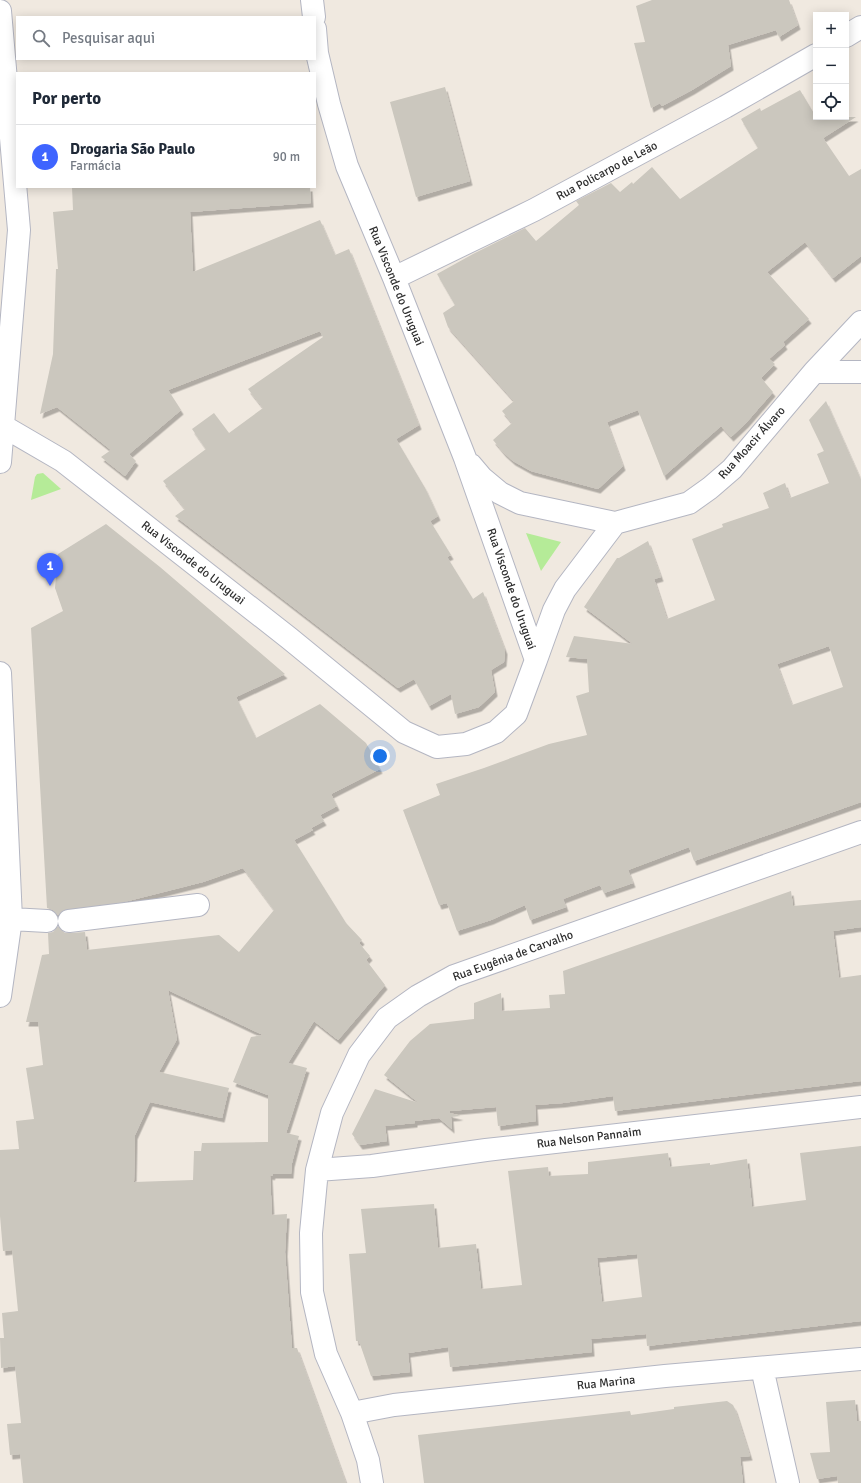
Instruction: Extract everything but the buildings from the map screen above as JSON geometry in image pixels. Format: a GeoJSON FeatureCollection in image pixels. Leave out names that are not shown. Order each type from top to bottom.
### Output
{"type":"FeatureCollection","features":[{"type":"Feature","properties":{"kind":"street"},"geometry":{"type":"LineString","coordinates":[[312,0],[314,16]]}},
{"type":"Feature","properties":{"kind":"street"},"geometry":{"type":"LineString","coordinates":[[0,11],[4,100],[19,230],[0,462]]}},
{"type":"Feature","properties":{"kind":"street"},"geometry":{"type":"LineString","coordinates":[[849,34],[861,27]]}},
{"type":"Feature","properties":{"kind":"street","name":"Rua Visconde do Uruguai"},"geometry":{"type":"LineString","coordinates":[[3,426],[63,461],[289,638],[404,732],[437,747],[466,744],[496,732],[516,714],[536,660],[465,458],[394,278],[347,166],[329,104],[317,53],[316,41]]}},
{"type":"Feature","properties":{"kind":"street","name":"Rua Policarpo de Leão"},"geometry":{"type":"LineString","coordinates":[[394,278],[534,210],[719,110],[813,57]]}},
{"type":"Feature","properties":{"kind":"street","name":"Rua Moacir Álvaro"},"geometry":{"type":"LineString","coordinates":[[465,458],[482,478],[500,493],[520,503],[615,523],[689,503],[710,488],[732,469],[814,372],[861,322]]}},
{"type":"Feature","properties":{"kind":"street"},"geometry":{"type":"LineString","coordinates":[[814,372],[861,372]]}},
{"type":"Feature","properties":{"kind":"street"},"geometry":{"type":"LineString","coordinates":[[536,660],[554,610],[565,589],[615,523]]}},
{"type":"Feature","properties":{"kind":"street"},"geometry":{"type":"LineString","coordinates":[[0,673],[6,924],[0,996]]}},
{"type":"Feature","properties":{"kind":"street","name":"Rua Eugênia de Carvalho"},"geometry":{"type":"LineString","coordinates":[[372,1483],[368,1460],[352,1414],[326,1354],[312,1292],[311,1233],[317,1170],[332,1113],[359,1055],[387,1018],[418,996],[454,976],[861,832]]}},
{"type":"Feature","properties":{"kind":"street"},"geometry":{"type":"LineString","coordinates":[[69,921],[198,905]]}},
{"type":"Feature","properties":{"kind":"street"},"geometry":{"type":"LineString","coordinates":[[6,924],[47,921]]}},
{"type":"Feature","properties":{"kind":"street","name":"Rua Nelson Pannaim"},"geometry":{"type":"LineString","coordinates":[[317,1170],[372,1166],[486,1150],[861,1106]]}},
{"type":"Feature","properties":{"kind":"street","name":"Rua Marina"},"geometry":{"type":"LineString","coordinates":[[352,1414],[394,1405],[665,1376],[861,1359]]}},
{"type":"Feature","properties":{"kind":"street"},"geometry":{"type":"LineString","coordinates":[[762,1368],[788,1483]]}},
{"type":"Feature","properties":{"kind":"green space"},"geometry":{"type":"Polygon","coordinates":[[[43,473],[61,489],[31,500],[35,477],[37,474],[43,473]]]}},
{"type":"Feature","properties":{"kind":"green space"},"geometry":{"type":"Polygon","coordinates":[[[526,533],[561,542],[541,571],[526,533]]]}},
{"type":"Feature","properties":{"kind":"place","name":"Drogaria São Paulo"},"geometry":{"type":"Point","coordinates":[50,586]}}]}
